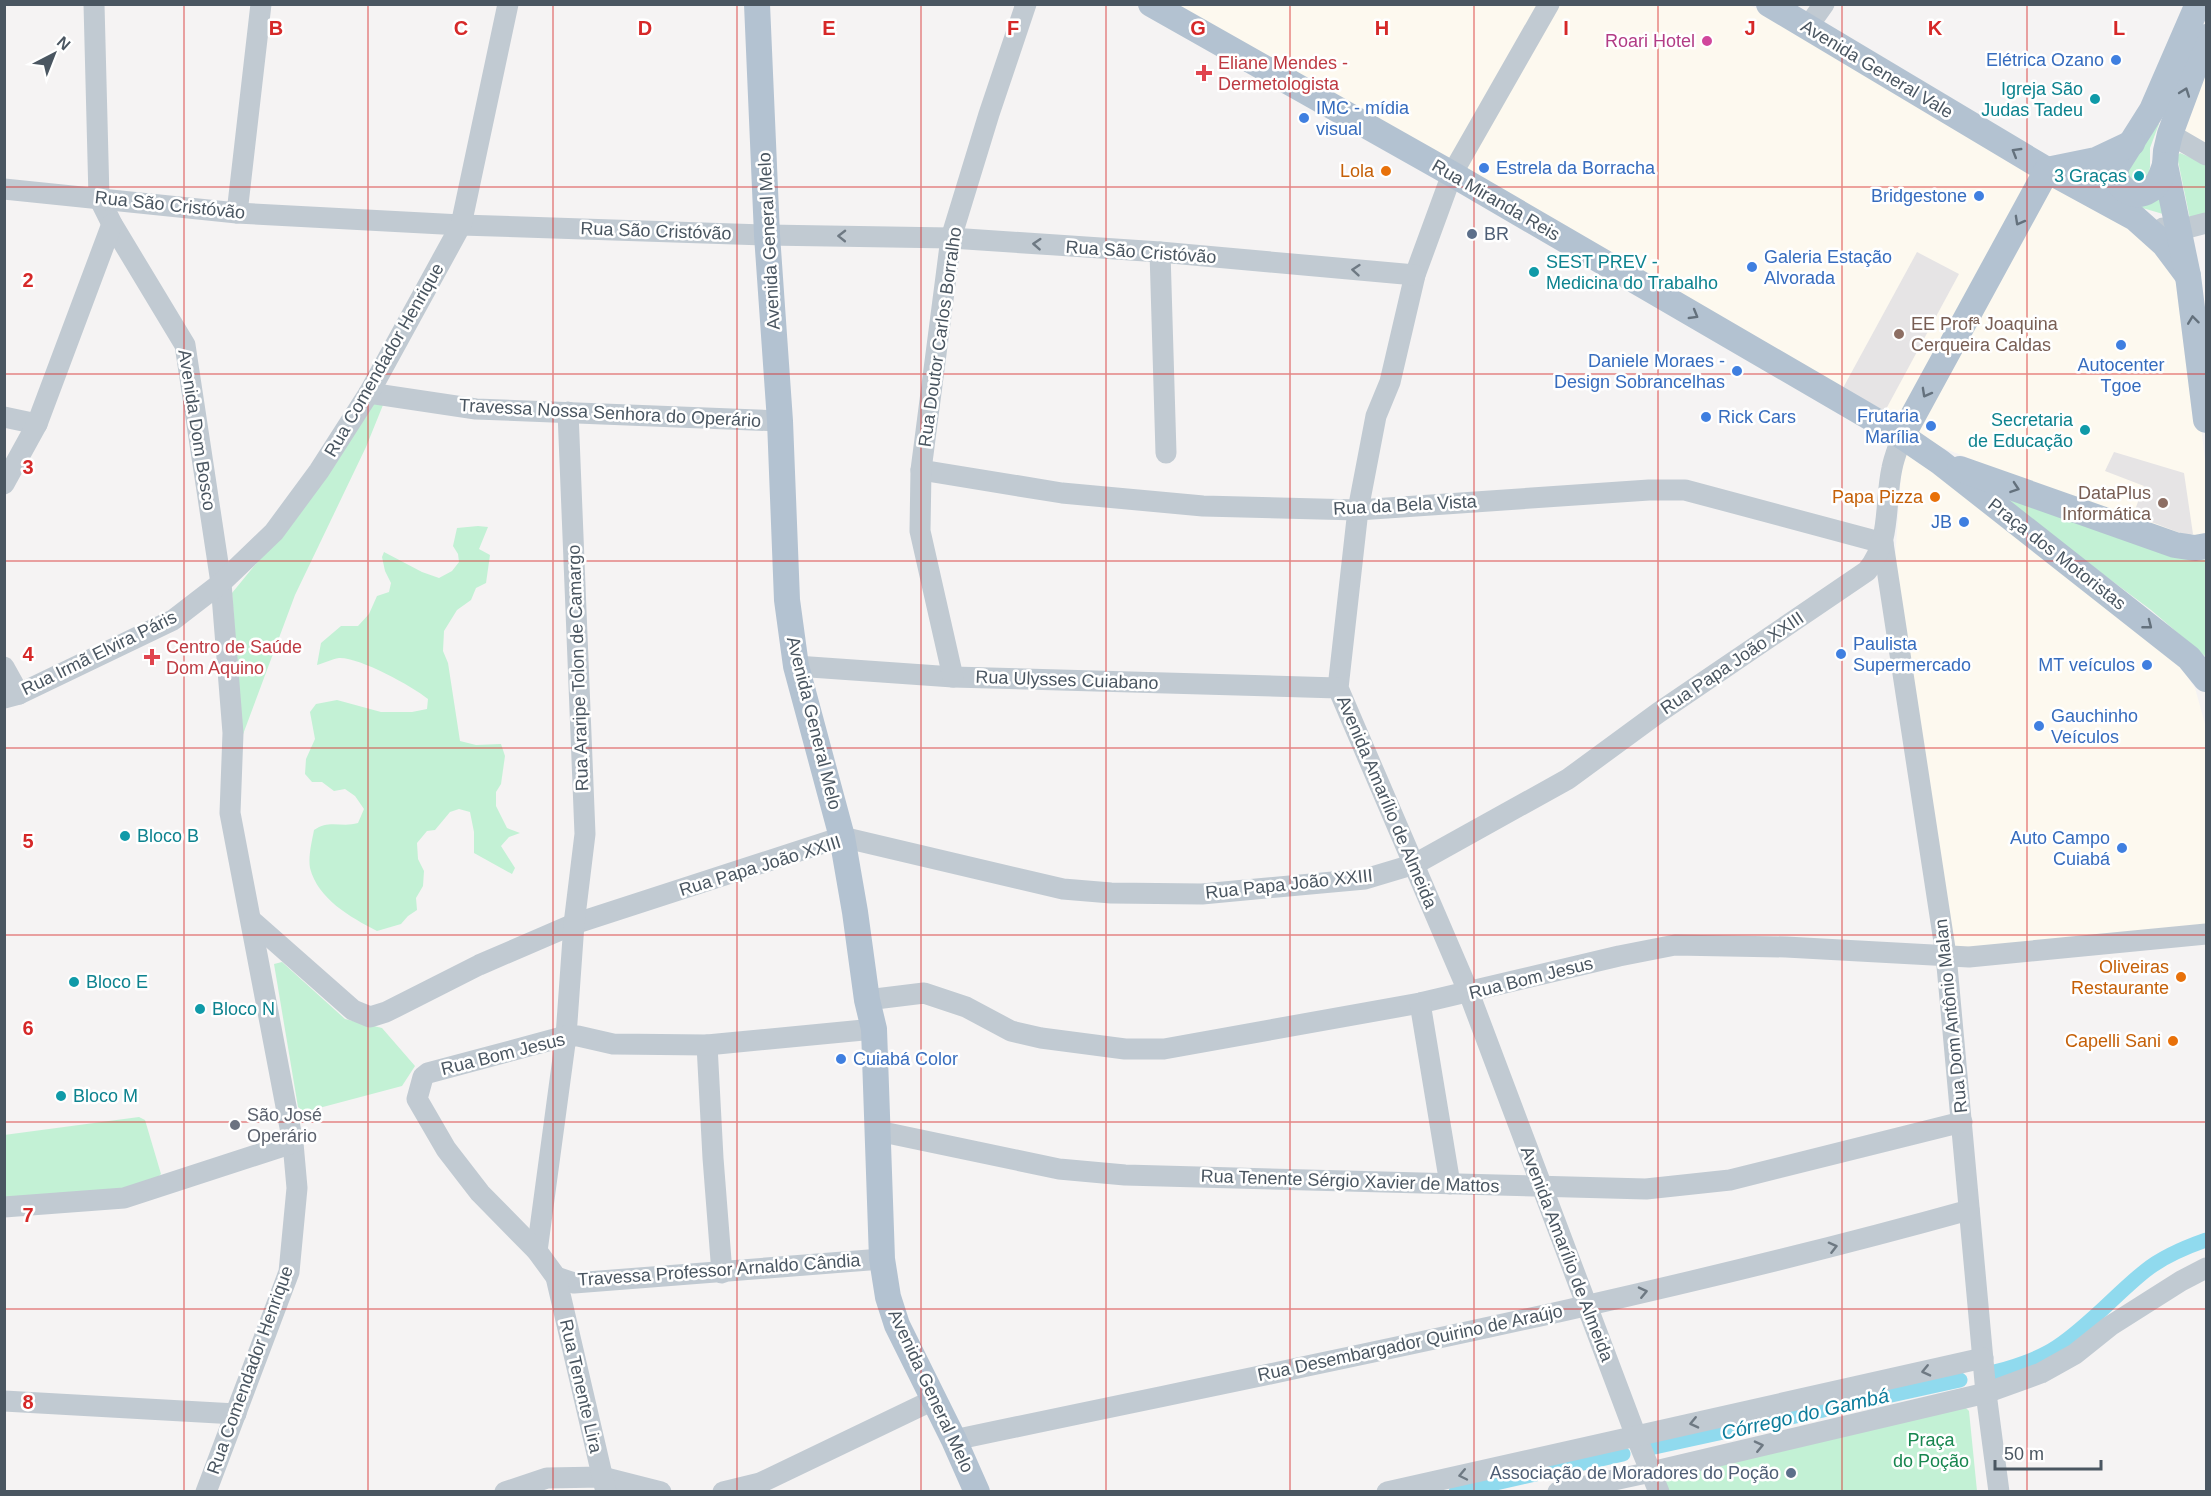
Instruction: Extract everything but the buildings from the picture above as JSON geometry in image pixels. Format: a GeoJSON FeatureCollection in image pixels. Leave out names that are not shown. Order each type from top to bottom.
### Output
{"type":"FeatureCollection","features":[{"type":"Feature","properties":{"kind":"main road","name":"Avenida General Melo"},"geometry":{"type":"LineString","coordinates":[[757,4],[767,235],[780,421],[787,600],[796,666],[842,837],[867,1000],[874,1029],[882,1258],[888,1297],[897,1326],[977,1491]]}},
{"type":"Feature","properties":{"kind":"main road","name":"Rua Miranda Reis"},"geometry":{"type":"LineString","coordinates":[[1150,4],[1452,174],[1902,436]]}},
{"type":"Feature","properties":{"kind":"main road","name":"Avenida General Vale"},"geometry":{"type":"LineString","coordinates":[[1769,4],[2047,170],[2135,218],[2164,244],[2188,276]]}},
{"type":"Feature","properties":{"kind":"main road"},"geometry":{"type":"LineString","coordinates":[[2166,165],[2160,179],[2151,190],[2139,194],[2125,190],[2118,183],[2115,172],[2118,162],[2152,110],[2198,4]]}},
{"type":"Feature","properties":{"kind":"main road"},"geometry":{"type":"LineString","coordinates":[[2206,37],[2170,134],[2166,151],[2166,165],[2188,276],[2206,420]]}},
{"type":"Feature","properties":{"kind":"main road"},"geometry":{"type":"LineString","coordinates":[[2047,170],[2096,160],[2132,143]]}},
{"type":"Feature","properties":{"kind":"main road","name":"Rua Papa João XXIII"},"geometry":{"type":"LineString","coordinates":[[1902,436],[2047,170]]}},
{"type":"Feature","properties":{"kind":"main road","name":"Praça dos Motoristas"},"geometry":{"type":"LineString","coordinates":[[1902,436],[1940,462],[2189,658],[2206,679]]}},
{"type":"Feature","properties":{"kind":"main road"},"geometry":{"type":"LineString","coordinates":[[1940,462],[2175,545],[2195,548],[2206,546]]}},
{"type":"Feature","properties":{"kind":"street","name":"Avenida Dom Bosco"},"geometry":{"type":"LineString","coordinates":[[94,4],[99,198],[112,224],[185,345],[221,583]]}},
{"type":"Feature","properties":{"kind":"street"},"geometry":{"type":"LineString","coordinates":[[237,213],[261,4]]}},
{"type":"Feature","properties":{"kind":"street","name":"Rua Comendador Henrique"},"geometry":{"type":"LineString","coordinates":[[206,1491],[289,1272],[297,1188],[293,1143],[230,813],[233,733],[221,583],[274,532],[319,471],[369,393],[461,225],[508,4]]}},
{"type":"Feature","properties":{"kind":"street","name":"Rua Doutor Carlos Borralho"},"geometry":{"type":"LineString","coordinates":[[953,677],[920,531],[921,470],[951,238],[1026,4]]}},
{"type":"Feature","properties":{"kind":"street","name":"Avenida Amarílio de Almeida"},"geometry":{"type":"LineString","coordinates":[[1549,4],[1452,174],[1415,275],[1390,382],[1376,416],[1358,510],[1338,688],[1415,864],[1468,993],[1659,1491]]}},
{"type":"Feature","properties":{"kind":"street"},"geometry":{"type":"LineString","coordinates":[[1808,28],[1824,4]]}},
{"type":"Feature","properties":{"kind":"street"},"geometry":{"type":"LineString","coordinates":[[2170,134],[2206,155]]}},
{"type":"Feature","properties":{"kind":"street","name":"Rua São Cristóvão"},"geometry":{"type":"LineString","coordinates":[[4,189],[237,213],[461,225],[767,235],[951,238],[1161,252],[1415,275]]}},
{"type":"Feature","properties":{"kind":"street"},"geometry":{"type":"LineString","coordinates":[[2135,218],[2166,229],[2178,230],[2206,224]]}},
{"type":"Feature","properties":{"kind":"street"},"geometry":{"type":"LineString","coordinates":[[4,484],[37,424],[112,224]]}},
{"type":"Feature","properties":{"kind":"street"},"geometry":{"type":"LineString","coordinates":[[1161,252],[1166,453]]}},
{"type":"Feature","properties":{"kind":"street","name":"Travessa Nossa Senhora do Operário"},"geometry":{"type":"LineString","coordinates":[[369,393],[477,409],[780,421]]}},
{"type":"Feature","properties":{"kind":"street","name":"Rua Araripe Tolon de Camargo"},"geometry":{"type":"LineString","coordinates":[[537,1251],[566,1036],[574,924],[585,834],[568,412]]}},
{"type":"Feature","properties":{"kind":"street"},"geometry":{"type":"LineString","coordinates":[[4,417],[37,424]]}},
{"type":"Feature","properties":{"kind":"street","name":"Rua Papa João XXIII"},"geometry":{"type":"LineString","coordinates":[[252,921],[353,1010],[370,1017],[386,1012],[478,965],[574,924],[842,837],[1063,889],[1111,893],[1202,894],[1365,879],[1415,864],[1568,779],[1658,713],[1867,572],[1879,554],[1883,543],[1892,468],[1902,436]]}},
{"type":"Feature","properties":{"kind":"street","name":"Rua da Bela Vista"},"geometry":{"type":"LineString","coordinates":[[921,470],[1062,493],[1179,504],[1358,510],[1649,490],[1685,490],[1883,543]]}},
{"type":"Feature","properties":{"kind":"street","name":"Rua Dom Antônio Malan"},"geometry":{"type":"LineString","coordinates":[[1883,543],[1946,955],[1986,1393],[1999,1491]]}},
{"type":"Feature","properties":{"kind":"street","name":"Rua Irmã Elvira Páris"},"geometry":{"type":"LineString","coordinates":[[12,696],[173,620],[221,583]]}},
{"type":"Feature","properties":{"kind":"street","name":"Rua Ulysses Cuiabano"},"geometry":{"type":"LineString","coordinates":[[796,666],[953,677],[1338,688]]}},
{"type":"Feature","properties":{"kind":"street"},"geometry":{"type":"LineString","coordinates":[[4,667],[12,696]]}},
{"type":"Feature","properties":{"kind":"street","name":"Rua Bom Jesus"},"geometry":{"type":"LineString","coordinates":[[867,1000],[924,993],[966,1007],[1011,1031],[1041,1038],[1125,1049],[1164,1049],[1420,1003],[1675,945],[1786,947],[1969,957],[2206,934]]}},
{"type":"Feature","properties":{"kind":"street"},"geometry":{"type":"LineString","coordinates":[[1420,1003],[1450,1184]]}},
{"type":"Feature","properties":{"kind":"street","name":"Rua Bom Jesus"},"geometry":{"type":"LineString","coordinates":[[537,1251],[480,1193],[446,1149],[417,1098],[418,1088],[423,1077],[428,1073],[566,1036],[578,1036],[613,1044],[707,1045],[874,1029]]}},
{"type":"Feature","properties":{"kind":"street"},"geometry":{"type":"LineString","coordinates":[[707,1045],[712,1158],[722,1272]]}},
{"type":"Feature","properties":{"kind":"street","name":"Rua Tenente Sérgio Xavier de Mattos"},"geometry":{"type":"LineString","coordinates":[[878,1131],[1059,1169],[1125,1175],[1646,1189],[1730,1180],[1962,1122]]}},
{"type":"Feature","properties":{"kind":"street"},"geometry":{"type":"LineString","coordinates":[[4,1208],[124,1198],[293,1143]]}},
{"type":"Feature","properties":{"kind":"street","name":"Rua Desembargador Quirino de Araújo"},"geometry":{"type":"LineString","coordinates":[[954,1440],[1586,1305],[1840,1246],[1969,1210]]}},
{"type":"Feature","properties":{"kind":"street","name":"Rua Tenente Lira"},"geometry":{"type":"LineString","coordinates":[[537,1251],[556,1277],[604,1484]]}},
{"type":"Feature","properties":{"kind":"street","name":"Travessa Professor Arnaldo Cândia"},"geometry":{"type":"LineString","coordinates":[[556,1277],[574,1283],[882,1258]]}},
{"type":"Feature","properties":{"kind":"street"},"geometry":{"type":"LineString","coordinates":[[1558,1491],[1651,1472],[1986,1393],[2041,1372],[2075,1354],[2110,1326],[2181,1281],[2206,1268]]}},
{"type":"Feature","properties":{"kind":"street"},"geometry":{"type":"LineString","coordinates":[[1387,1491],[1983,1358]]}},
{"type":"Feature","properties":{"kind":"street"},"geometry":{"type":"LineString","coordinates":[[723,1491],[760,1484],[933,1400]]}},
{"type":"Feature","properties":{"kind":"street"},"geometry":{"type":"LineString","coordinates":[[4,1401],[236,1414]]}},
{"type":"Feature","properties":{"kind":"street"},"geometry":{"type":"LineString","coordinates":[[505,1491],[547,1478],[661,1491]]}},
{"type":"Feature","properties":{"kind":"shaded area"},"geometry":{"type":"Polygon","coordinates":[[[1748,4],[2024,163],[2031,180],[1897,422],[1459,174],[1558,5],[1748,4]]]}},
{"type":"Feature","properties":{"kind":"shaded area"},"geometry":{"type":"Polygon","coordinates":[[[1159,5],[1543,5],[1445,168],[1159,5]]]}},
{"type":"Feature","properties":{"kind":"shaded area"},"geometry":{"type":"Polygon","coordinates":[[[2206,54],[2206,145],[2179,131],[2206,54]]]}},
{"type":"Feature","properties":{"kind":"shaded area"},"geometry":{"type":"Polygon","coordinates":[[[2057,184],[2132,226],[2161,255],[2186,302],[2206,468],[2206,545],[2150,530],[1943,448],[1910,429],[2049,186],[2057,184]]]}},
{"type":"Feature","properties":{"kind":"shaded area","name":"EE Profª Joaquina Cerqueira Caldas"},"geometry":{"type":"Polygon","coordinates":[[[1917,252],[1959,274],[1885,411],[1843,388],[1917,252]]]}},
{"type":"Feature","properties":{"kind":"shaded area"},"geometry":{"type":"Polygon","coordinates":[[[1903,449],[2180,666],[2195,688],[2205,724],[2206,744],[2206,929],[1946,957],[1895,559],[1903,449]]]}},
{"type":"Feature","properties":{"kind":"shaded area","name":"DataPlus Informática"},"geometry":{"type":"Polygon","coordinates":[[[2114,452],[2184,473],[2193,534],[2188,536],[2133,515],[2144,486],[2105,471],[2114,452]]]}},
{"type":"Feature","properties":{"kind":"green space"},"geometry":{"type":"Polygon","coordinates":[[[2153,121],[2159,124],[2150,148],[2148,178],[2130,184],[2125,169],[2153,121]]]}},
{"type":"Feature","properties":{"kind":"green space"},"geometry":{"type":"Polygon","coordinates":[[[2180,153],[2206,164],[2206,215],[2190,219],[2177,156],[2180,153]]]}},
{"type":"Feature","properties":{"kind":"green space"},"geometry":{"type":"Polygon","coordinates":[[[2115,161],[2110,177],[2161,186],[2163,214],[2139,207],[2072,172],[2115,161]]]}},
{"type":"Feature","properties":{"kind":"green space"},"geometry":{"type":"Polygon","coordinates":[[[375,402],[383,405],[366,447],[295,595],[242,737],[232,593],[320,486],[375,402]]]}},
{"type":"Feature","properties":{"kind":"green space"},"geometry":{"type":"Polygon","coordinates":[[[2003,493],[2176,555],[2206,560],[2206,657],[2151,610],[2001,498],[2003,493]]]}},
{"type":"Feature","properties":{"kind":"green space"},"geometry":{"type":"Polygon","coordinates":[[[488,527],[479,549],[490,555],[486,583],[476,588],[471,600],[457,610],[444,631],[443,651],[448,663],[460,741],[476,745],[501,744],[505,756],[501,784],[496,792],[496,806],[507,828],[520,833],[509,837],[501,846],[515,868],[512,874],[474,853],[474,832],[470,812],[459,809],[450,812],[435,830],[427,831],[417,843],[418,859],[424,871],[423,886],[416,898],[417,910],[401,924],[377,931],[336,906],[320,889],[310,868],[314,830],[330,824],[358,823],[364,809],[355,796],[345,789],[334,791],[322,782],[312,782],[305,774],[306,759],[315,739],[310,712],[316,704],[337,700],[381,712],[412,712],[427,709],[428,699],[398,680],[359,662],[339,658],[317,665],[321,643],[341,626],[358,626],[369,614],[377,596],[389,592],[391,583],[385,571],[382,557],[384,552],[422,572],[439,578],[452,571],[459,562],[458,554],[453,546],[457,528],[488,527]]]}},
{"type":"Feature","properties":{"kind":"green space"},"geometry":{"type":"Polygon","coordinates":[[[282,962],[345,1019],[382,1028],[415,1066],[402,1086],[304,1112],[298,1107],[274,964],[282,962]]]}},
{"type":"Feature","properties":{"kind":"green space"},"geometry":{"type":"Polygon","coordinates":[[[139,1117],[145,1120],[161,1174],[150,1181],[112,1192],[5,1202],[4,1135],[139,1117]]]}},
{"type":"Feature","properties":{"kind":"green space","name":"Praça do Poção"},"geometry":{"type":"Polygon","coordinates":[[[1960,1402],[1969,1411],[1977,1491],[1665,1492],[1659,1477],[1960,1402]]]}},
{"type":"Feature","properties":{"kind":"waterway","name":"Córrego do Gambá"},"geometry":{"type":"LineString","coordinates":[[1989,1373],[2024,1363],[2057,1347],[2152,1266],[2174,1253],[2206,1240]]}},
{"type":"Feature","properties":{"kind":"waterway","name":"Córrego do Gambá"},"geometry":{"type":"LineString","coordinates":[[1650,1448],[1960,1380]]}},
{"type":"Feature","properties":{"kind":"waterway","name":"Córrego do Gambá"},"geometry":{"type":"LineString","coordinates":[[1456,1492],[1623,1454]]}},
{"type":"Feature","properties":{"kind":"place","name":"Roari Hotel"},"geometry":{"type":"Point","coordinates":[1707,41]}},
{"type":"Feature","properties":{"kind":"place","name":"Elétrica Ozano"},"geometry":{"type":"Point","coordinates":[2116,60]}},
{"type":"Feature","properties":{"kind":"place","name":"Eliane Mendes - Dermetologista"},"geometry":{"type":"Point","coordinates":[1204,73]}},
{"type":"Feature","properties":{"kind":"place","name":"Igreja São Judas Tadeu"},"geometry":{"type":"Point","coordinates":[2095,99]}},
{"type":"Feature","properties":{"kind":"place","name":"IMC - mídia visual"},"geometry":{"type":"Point","coordinates":[1304,118]}},
{"type":"Feature","properties":{"kind":"place","name":"Estrela da Borracha"},"geometry":{"type":"Point","coordinates":[1484,168]}},
{"type":"Feature","properties":{"kind":"place","name":"Lola"},"geometry":{"type":"Point","coordinates":[1386,171]}},
{"type":"Feature","properties":{"kind":"place","name":"3 Graças"},"geometry":{"type":"Point","coordinates":[2139,176]}},
{"type":"Feature","properties":{"kind":"place","name":"Bridgestone"},"geometry":{"type":"Point","coordinates":[1979,196]}},
{"type":"Feature","properties":{"kind":"place","name":"BR"},"geometry":{"type":"Point","coordinates":[1472,234]}},
{"type":"Feature","properties":{"kind":"place","name":"Galeria Estação Alvorada"},"geometry":{"type":"Point","coordinates":[1752,267]}},
{"type":"Feature","properties":{"kind":"place","name":"SEST PREV - Medicina do Trabalho"},"geometry":{"type":"Point","coordinates":[1534,272]}},
{"type":"Feature","properties":{"kind":"place","name":"EE Profª Joaquina Cerqueira Caldas"},"geometry":{"type":"Point","coordinates":[1899,334]}},
{"type":"Feature","properties":{"kind":"place","name":"Autocenter Tgoe"},"geometry":{"type":"Point","coordinates":[2121,345]}},
{"type":"Feature","properties":{"kind":"place","name":"Daniele Moraes - Design Sobrancelhas"},"geometry":{"type":"Point","coordinates":[1737,371]}},
{"type":"Feature","properties":{"kind":"place","name":"Rick Cars"},"geometry":{"type":"Point","coordinates":[1706,417]}},
{"type":"Feature","properties":{"kind":"place","name":"Frutaria Marília"},"geometry":{"type":"Point","coordinates":[1931,426]}},
{"type":"Feature","properties":{"kind":"place","name":"Secretaria de Educação"},"geometry":{"type":"Point","coordinates":[2085,430]}},
{"type":"Feature","properties":{"kind":"place","name":"Papa Pizza"},"geometry":{"type":"Point","coordinates":[1935,497]}},
{"type":"Feature","properties":{"kind":"place","name":"DataPlus Informática"},"geometry":{"type":"Point","coordinates":[2163,503]}},
{"type":"Feature","properties":{"kind":"place","name":"JB"},"geometry":{"type":"Point","coordinates":[1964,522]}},
{"type":"Feature","properties":{"kind":"place","name":"Paulista Supermercado"},"geometry":{"type":"Point","coordinates":[1841,654]}},
{"type":"Feature","properties":{"kind":"place","name":"Centro de Saúde Dom Aquino"},"geometry":{"type":"Point","coordinates":[152,657]}},
{"type":"Feature","properties":{"kind":"place","name":"MT veículos"},"geometry":{"type":"Point","coordinates":[2147,665]}},
{"type":"Feature","properties":{"kind":"place","name":"Gauchinho Veículos"},"geometry":{"type":"Point","coordinates":[2039,726]}},
{"type":"Feature","properties":{"kind":"place","name":"Bloco B"},"geometry":{"type":"Point","coordinates":[125,836]}},
{"type":"Feature","properties":{"kind":"place","name":"Auto Campo Cuiabá"},"geometry":{"type":"Point","coordinates":[2122,848]}},
{"type":"Feature","properties":{"kind":"place","name":"Oliveiras Restaurante"},"geometry":{"type":"Point","coordinates":[2181,977]}},
{"type":"Feature","properties":{"kind":"place","name":"Bloco E"},"geometry":{"type":"Point","coordinates":[74,982]}},
{"type":"Feature","properties":{"kind":"place","name":"Bloco N"},"geometry":{"type":"Point","coordinates":[200,1009]}},
{"type":"Feature","properties":{"kind":"place","name":"Capelli Sani"},"geometry":{"type":"Point","coordinates":[2173,1041]}},
{"type":"Feature","properties":{"kind":"place","name":"Cuiabá Color"},"geometry":{"type":"Point","coordinates":[841,1059]}},
{"type":"Feature","properties":{"kind":"place","name":"Bloco M"},"geometry":{"type":"Point","coordinates":[61,1096]}},
{"type":"Feature","properties":{"kind":"place","name":"São José Operário"},"geometry":{"type":"Point","coordinates":[235,1125]}},
{"type":"Feature","properties":{"kind":"place","name":"Associação de Moradores do Poção"},"geometry":{"type":"Point","coordinates":[1791,1473]}}]}
